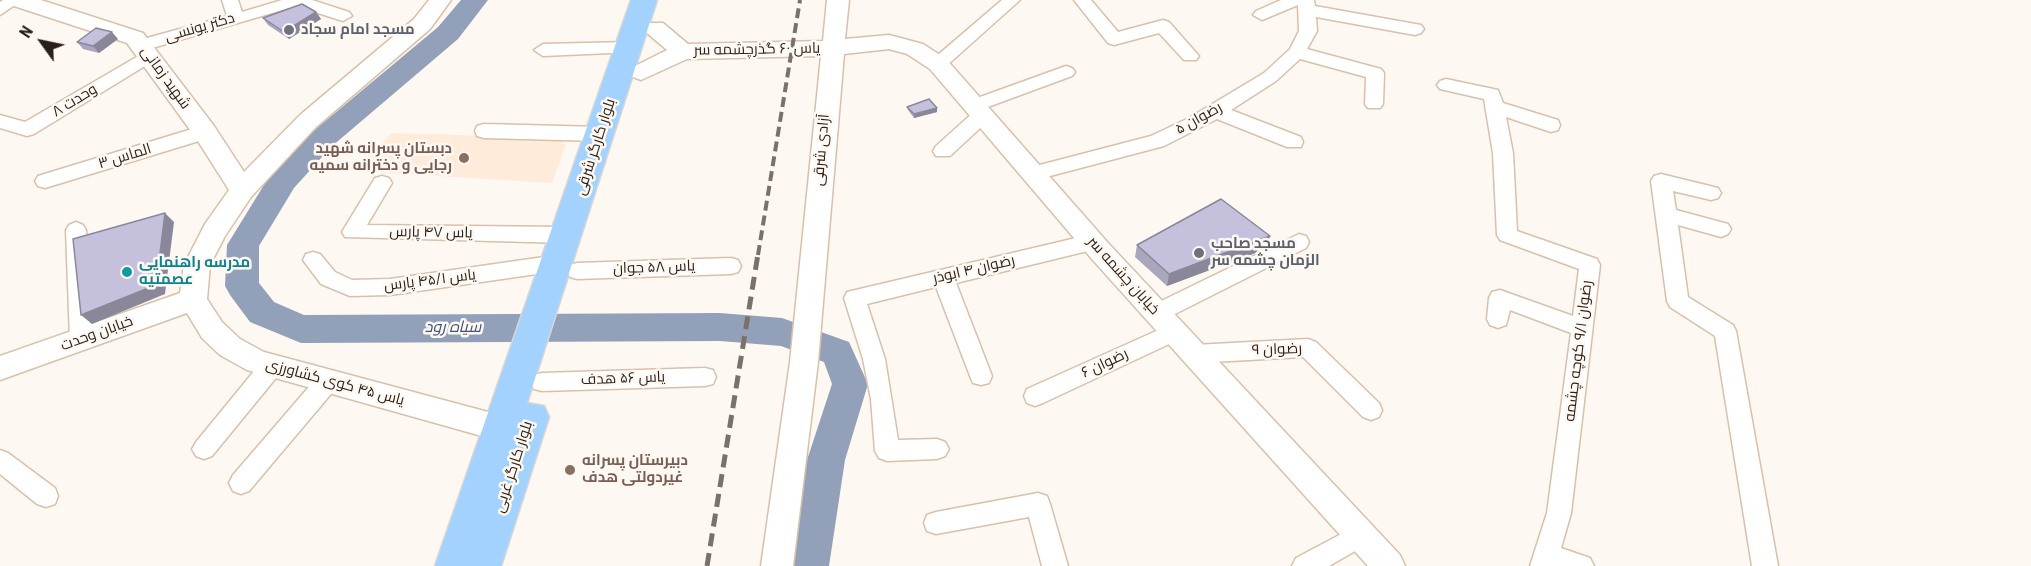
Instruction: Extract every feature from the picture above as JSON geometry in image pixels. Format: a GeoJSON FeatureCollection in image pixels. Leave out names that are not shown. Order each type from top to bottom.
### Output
{"type":"FeatureCollection","features":[{"type":"Feature","properties":{"kind":"main road","name":"بلوار کارگر شرقی"},"geometry":{"type":"LineString","coordinates":[[564,271],[635,60],[644,0]]}},
{"type":"Feature","properties":{"kind":"main road","name":"بلوار کارگر شرقی"},"geometry":{"type":"LineString","coordinates":[[564,271],[600,134],[635,60],[655,28],[663,0]]}},
{"type":"Feature","properties":{"kind":"main road"},"geometry":{"type":"LineString","coordinates":[[537,373],[564,271]]}},
{"type":"Feature","properties":{"kind":"main road","name":"بلوار کارگر غربی"},"geometry":{"type":"LineString","coordinates":[[455,566],[503,429],[537,373]]}},
{"type":"Feature","properties":{"kind":"main road","name":"بلوار کارگر غربی"},"geometry":{"type":"LineString","coordinates":[[481,566],[537,373]]}},
{"type":"Feature","properties":{"kind":"street"},"geometry":{"type":"LineString","coordinates":[[0,10],[14,0]]}},
{"type":"Feature","properties":{"kind":"street","name":"شهید زمانی"},"geometry":{"type":"LineString","coordinates":[[19,0],[135,38],[205,132],[242,190]]}},
{"type":"Feature","properties":{"kind":"street"},"geometry":{"type":"LineString","coordinates":[[230,0],[236,18]]}},
{"type":"Feature","properties":{"kind":"street"},"geometry":{"type":"LineString","coordinates":[[294,0],[343,16]]}},
{"type":"Feature","properties":{"kind":"street","name":"دکتر یونسی"},"geometry":{"type":"LineString","coordinates":[[145,51],[236,18],[286,5],[294,0]]}},
{"type":"Feature","properties":{"kind":"street"},"geometry":{"type":"LineString","coordinates":[[193,300],[197,265],[214,231],[242,190],[308,121],[422,24],[440,0]]}},
{"type":"Feature","properties":{"kind":"street","name":"آزادی شرقی"},"geometry":{"type":"LineString","coordinates":[[777,566],[804,362],[831,48],[838,0]]}},
{"type":"Feature","properties":{"kind":"street"},"geometry":{"type":"LineString","coordinates":[[938,64],[1012,0]]}},
{"type":"Feature","properties":{"kind":"street"},"geometry":{"type":"LineString","coordinates":[[1082,0],[1114,39],[1163,27],[1190,56]]}},
{"type":"Feature","properties":{"kind":"street"},"geometry":{"type":"LineString","coordinates":[[1262,15],[1303,3],[1415,29]]}},
{"type":"Feature","properties":{"kind":"street","name":"رضوان ۵"},"geometry":{"type":"LineString","coordinates":[[1035,173],[1157,141],[1215,111],[1270,77],[1297,52],[1308,31],[1303,3]]}},
{"type":"Feature","properties":{"kind":"street","name":"یاس ۶۰ گذرچشمه سر"},"geometry":{"type":"LineString","coordinates":[[655,28],[683,52]]}},
{"type":"Feature","properties":{"kind":"street","name":"خیابان چشمه سر"},"geometry":{"type":"LineString","coordinates":[[831,48],[889,42],[915,49],[938,64],[1093,242],[1389,566]]}},
{"type":"Feature","properties":{"kind":"street","name":"یاس ۶۰ گذرچشمه سر"},"geometry":{"type":"LineString","coordinates":[[635,60],[683,52],[831,48]]}},
{"type":"Feature","properties":{"kind":"street"},"geometry":{"type":"LineString","coordinates":[[543,50],[635,60]]}},
{"type":"Feature","properties":{"kind":"street","name":"وحدت ۸"},"geometry":{"type":"LineString","coordinates":[[0,121],[27,129],[145,51]]}},
{"type":"Feature","properties":{"kind":"street"},"geometry":{"type":"LineString","coordinates":[[1297,52],[1375,73],[1374,104]]}},
{"type":"Feature","properties":{"kind":"street"},"geometry":{"type":"LineString","coordinates":[[943,151],[979,110],[1066,72]]}},
{"type":"Feature","properties":{"kind":"street"},"geometry":{"type":"LineString","coordinates":[[1446,85],[1492,94],[1494,107],[1551,125]]}},
{"type":"Feature","properties":{"kind":"street","name":"رضوان ۹/۱ کوچه چشمه"},"geometry":{"type":"LineString","coordinates":[[1494,107],[1503,153],[1507,235],[1590,265],[1559,513],[1544,561]]}},
{"type":"Feature","properties":{"kind":"street"},"geometry":{"type":"LineString","coordinates":[[1215,111],[1294,142]]}},
{"type":"Feature","properties":{"kind":"street"},"geometry":{"type":"LineString","coordinates":[[484,131],[600,134]]}},
{"type":"Feature","properties":{"kind":"street","name":"الماس ۳"},"geometry":{"type":"LineString","coordinates":[[45,182],[205,132]]}},
{"type":"Feature","properties":{"kind":"street"},"geometry":{"type":"LineString","coordinates":[[1711,193],[1661,181],[1678,301],[1725,331],[1765,566]]}},
{"type":"Feature","properties":{"kind":"street","name":"یاس ۴۷ پارس"},"geometry":{"type":"LineString","coordinates":[[382,183],[352,232],[564,271]]}},
{"type":"Feature","properties":{"kind":"street"},"geometry":{"type":"LineString","coordinates":[[1667,215],[1720,229]]}},
{"type":"Feature","properties":{"kind":"street"},"geometry":{"type":"LineString","coordinates":[[76,230],[81,340]]}},
{"type":"Feature","properties":{"kind":"street","name":"رضوان ۶"},"geometry":{"type":"LineString","coordinates":[[1035,396],[1165,322],[1290,246],[1264,236]]}},
{"type":"Feature","properties":{"kind":"street","name":"رضوان ۴ ابوذر"},"geometry":{"type":"LineString","coordinates":[[937,449],[887,452],[876,369],[855,298],[1093,242]]}},
{"type":"Feature","properties":{"kind":"street","name":"یاس ۴۵/۱ پارس"},"geometry":{"type":"LineString","coordinates":[[313,260],[328,278],[350,288],[390,287],[564,271]]}},
{"type":"Feature","properties":{"kind":"street","name":"یاس ۵۸ جوان"},"geometry":{"type":"LineString","coordinates":[[564,271],[731,266]]}},
{"type":"Feature","properties":{"kind":"street"},"geometry":{"type":"LineString","coordinates":[[943,277],[981,376]]}},
{"type":"Feature","properties":{"kind":"street"},"geometry":{"type":"LineString","coordinates":[[1498,319],[1500,298],[1582,328]]}},
{"type":"Feature","properties":{"kind":"street","name":"خیابان وحدت"},"geometry":{"type":"LineString","coordinates":[[0,368],[193,300]]}},
{"type":"Feature","properties":{"kind":"street","name":"یاس ۴۵ کوی کشاورزی"},"geometry":{"type":"LineString","coordinates":[[193,300],[212,330],[230,347],[257,362],[503,429]]}},
{"type":"Feature","properties":{"kind":"street","name":"رضوان ۹"},"geometry":{"type":"LineString","coordinates":[[1194,354],[1308,348],[1371,411]]}},
{"type":"Feature","properties":{"kind":"street"},"geometry":{"type":"LineString","coordinates":[[204,449],[272,366]]}},
{"type":"Feature","properties":{"kind":"street","name":"یاس ۵۶ هدف"},"geometry":{"type":"LineString","coordinates":[[537,373],[705,376]]}},
{"type":"Feature","properties":{"kind":"street"},"geometry":{"type":"LineString","coordinates":[[241,483],[328,381]]}},
{"type":"Feature","properties":{"kind":"street"},"geometry":{"type":"LineString","coordinates":[[0,460],[46,496]]}},
{"type":"Feature","properties":{"kind":"street"},"geometry":{"type":"LineString","coordinates":[[936,523],[1038,504],[1055,566]]}},
{"type":"Feature","properties":{"kind":"street"},"geometry":{"type":"LineString","coordinates":[[1305,566],[1360,535]]}},
{"type":"Feature","properties":{"kind":"street"},"geometry":{"type":"LineString","coordinates":[[1544,561],[1581,566]]}},
{"type":"Feature","properties":{"kind":"shaded area","name":"دبستان پسرانه شهید رجایی و دخترانه سمیه"},"geometry":{"type":"Polygon","coordinates":[[[392,133],[557,138],[566,145],[552,183],[354,171],[392,133]]]}},
{"type":"Feature","properties":{"kind":"building"},"geometry":{"type":"Polygon","coordinates":[[[302,4],[316,12],[284,32],[263,18],[302,4]]]}},
{"type":"Feature","properties":{"kind":"building"},"geometry":{"type":"Polygon","coordinates":[[[96,28],[112,32],[93,46],[77,42],[96,28]]]}},
{"type":"Feature","properties":{"kind":"building"},"geometry":{"type":"Polygon","coordinates":[[[929,99],[937,108],[914,114],[907,107],[929,99]]]}},
{"type":"Feature","properties":{"kind":"building","name":"مسجد صاحب الزمان چشمه سر"},"geometry":{"type":"Polygon","coordinates":[[[1221,199],[1270,236],[1169,274],[1137,245],[1221,199]]]}},
{"type":"Feature","properties":{"kind":"building","name":"مدرسه راهنمایی عصمتیه"},"geometry":{"type":"Polygon","coordinates":[[[165,213],[156,285],[81,315],[73,239],[165,213]]]}},
{"type":"Feature","properties":{"kind":"waterway","name":"سیاه رود"},"geometry":{"type":"LineString","coordinates":[[475,0],[448,33],[321,140],[283,180],[243,245],[242,286],[262,312],[301,329],[720,327],[782,332],[837,352],[850,384],[826,460],[809,566]]}},
{"type":"Feature","properties":{"kind":"railway"},"geometry":{"type":"LineString","coordinates":[[758,255],[800,0]]}},
{"type":"Feature","properties":{"kind":"railway"},"geometry":{"type":"LineString","coordinates":[[707,566],[758,254]]}},
{"type":"Feature","properties":{"kind":"place","name":"مسجد امام سجاد"},"geometry":{"type":"Point","coordinates":[289,30]}},
{"type":"Feature","properties":{"kind":"place","name":"دبستان پسرانه شهید رجایی و دخترانه سمیه"},"geometry":{"type":"Point","coordinates":[464,158]}},
{"type":"Feature","properties":{"kind":"place","name":"مسجد صاحب الزمان چشمه سر"},"geometry":{"type":"Point","coordinates":[1199,253]}},
{"type":"Feature","properties":{"kind":"place","name":"مدرسه راهنمایی عصمتیه"},"geometry":{"type":"Point","coordinates":[127,272]}},
{"type":"Feature","properties":{"kind":"place","name":"دبیرستان پسرانه غیردولتی هدف"},"geometry":{"type":"Point","coordinates":[570,470]}}]}
